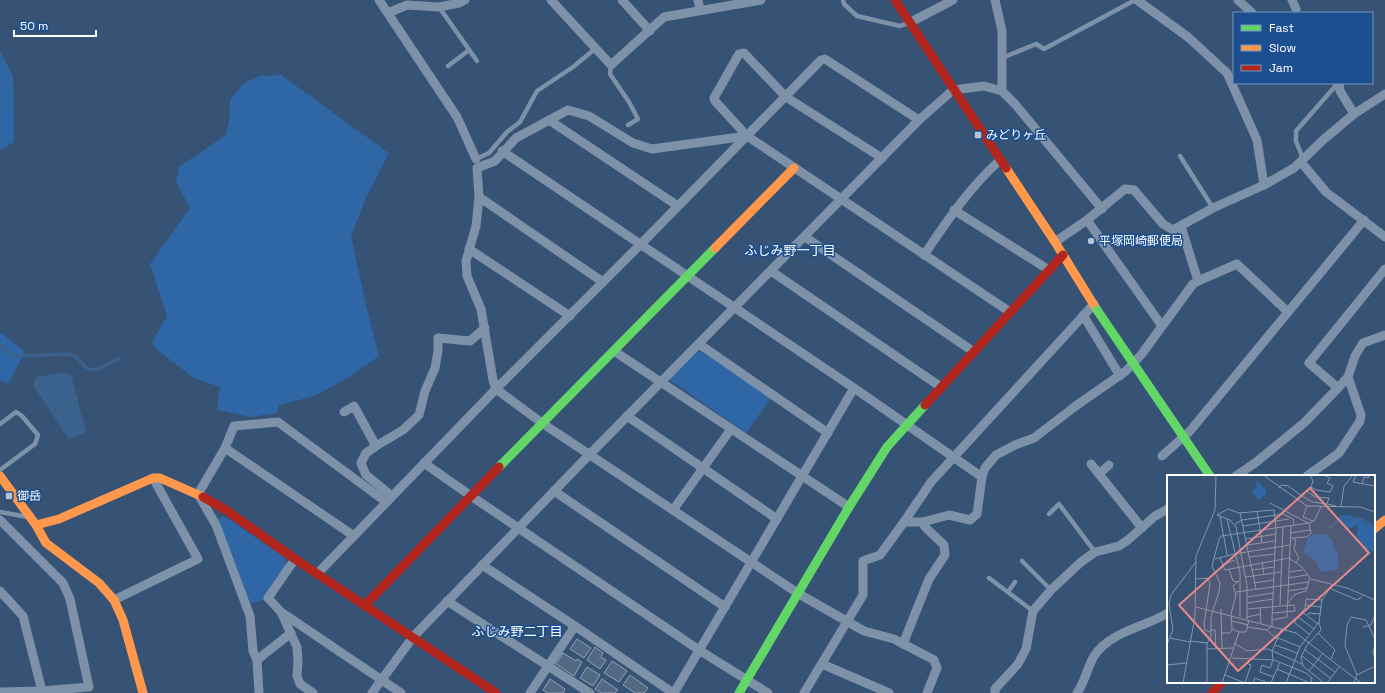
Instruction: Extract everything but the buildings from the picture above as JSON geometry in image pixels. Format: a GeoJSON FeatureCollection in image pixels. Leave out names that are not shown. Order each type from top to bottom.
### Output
{"type":"FeatureCollection","features":[{"type":"Feature","properties":{"kind":"street"},"geometry":{"type":"LineString","coordinates":[[379,0],[457,116],[477,163],[479,197],[476,226],[466,261],[467,276],[481,309],[493,380],[496,389],[589,455],[799,594],[864,631],[894,639],[934,660],[937,668],[927,693]]}},
{"type":"Feature","properties":{"kind":"street"},"geometry":{"type":"LineString","coordinates":[[388,13],[407,5],[418,3],[438,7],[459,3],[465,0]]}},
{"type":"Feature","properties":{"kind":"street"},"geometry":{"type":"LineString","coordinates":[[551,0],[611,65],[650,31],[664,16],[755,0]]}},
{"type":"Feature","properties":{"kind":"street"},"geometry":{"type":"LineString","coordinates":[[622,0],[650,31]]}},
{"type":"Feature","properties":{"kind":"street"},"geometry":{"type":"LineString","coordinates":[[698,0],[700,10]]}},
{"type":"Feature","properties":{"kind":"street"},"geometry":{"type":"LineString","coordinates":[[895,0],[1055,242],[1095,307],[1182,438],[1209,475]]}},
{"type":"Feature","properties":{"kind":"street"},"geometry":{"type":"LineString","coordinates":[[909,22],[953,0]]}},
{"type":"Feature","properties":{"kind":"street"},"geometry":{"type":"LineString","coordinates":[[995,0],[1002,31],[1002,91]]}},
{"type":"Feature","properties":{"kind":"street"},"geometry":{"type":"LineString","coordinates":[[1136,0],[1188,37],[1227,73],[1233,82]]}},
{"type":"Feature","properties":{"kind":"street"},"geometry":{"type":"LineString","coordinates":[[1238,0],[1251,12]]}},
{"type":"Feature","properties":{"kind":"street"},"geometry":{"type":"LineString","coordinates":[[882,158],[786,97],[744,53],[739,54],[714,98],[715,101],[747,136],[1010,312]]}},
{"type":"Feature","properties":{"kind":"street"},"geometry":{"type":"LineString","coordinates":[[318,573],[496,389],[604,282],[821,60],[825,59],[919,120]]}},
{"type":"Feature","properties":{"kind":"street"},"geometry":{"type":"LineString","coordinates":[[1234,84],[1258,140],[1264,185]]}},
{"type":"Feature","properties":{"kind":"street"},"geometry":{"type":"LineString","coordinates":[[1338,84],[1340,91],[1354,114]]}},
{"type":"Feature","properties":{"kind":"street"},"geometry":{"type":"LineString","coordinates":[[372,693],[413,637],[447,601],[919,120],[954,90],[984,86],[1002,91],[1015,104],[1102,209]]}},
{"type":"Feature","properties":{"kind":"street"},"geometry":{"type":"LineString","coordinates":[[1055,242],[1102,209],[1125,189],[1134,190],[1163,224],[1173,230],[1213,208],[1264,185],[1294,168],[1323,140],[1354,114],[1385,94]]}},
{"type":"Feature","properties":{"kind":"street"},"geometry":{"type":"LineString","coordinates":[[477,163],[495,161],[502,151],[516,138],[568,110],[589,116],[633,143],[652,149],[747,136]]}},
{"type":"Feature","properties":{"kind":"street"},"geometry":{"type":"LineString","coordinates":[[549,120],[678,206]]}},
{"type":"Feature","properties":{"kind":"street"},"geometry":{"type":"LineString","coordinates":[[502,151],[908,424],[982,477]]}},
{"type":"Feature","properties":{"kind":"street"},"geometry":{"type":"LineString","coordinates":[[924,255],[954,210],[983,176],[1000,160]]}},
{"type":"Feature","properties":{"kind":"street"},"geometry":{"type":"LineString","coordinates":[[1302,160],[1326,192],[1385,237]]}},
{"type":"Feature","properties":{"kind":"street"},"geometry":{"type":"LineString","coordinates":[[365,605],[470,496],[794,168]]}},
{"type":"Feature","properties":{"kind":"street"},"geometry":{"type":"LineString","coordinates":[[479,197],[604,282]]}},
{"type":"Feature","properties":{"kind":"street"},"geometry":{"type":"LineString","coordinates":[[954,210],[1049,270]]}},
{"type":"Feature","properties":{"kind":"street"},"geometry":{"type":"LineString","coordinates":[[1087,220],[1162,326]]}},
{"type":"Feature","properties":{"kind":"street"},"geometry":{"type":"LineString","coordinates":[[1162,456],[1190,431],[1364,220]]}},
{"type":"Feature","properties":{"kind":"street"},"geometry":{"type":"LineString","coordinates":[[1181,226],[1198,280]]}},
{"type":"Feature","properties":{"kind":"street"},"geometry":{"type":"LineString","coordinates":[[805,236],[974,352]]}},
{"type":"Feature","properties":{"kind":"street"},"geometry":{"type":"LineString","coordinates":[[469,249],[570,316]]}},
{"type":"Feature","properties":{"kind":"street"},"geometry":{"type":"LineString","coordinates":[[739,693],[799,594],[849,507],[888,447],[941,387],[1063,255]]}},
{"type":"Feature","properties":{"kind":"street"},"geometry":{"type":"LineString","coordinates":[[904,522],[923,522],[949,515],[970,520],[976,514],[982,477],[985,468],[996,455],[1015,445],[1034,438],[1077,405],[1120,376],[1141,355],[1193,284],[1198,280],[1237,264],[1288,312]]}},
{"type":"Feature","properties":{"kind":"street"},"geometry":{"type":"LineString","coordinates":[[1338,388],[1309,363],[1385,269]]}},
{"type":"Feature","properties":{"kind":"street"},"geometry":{"type":"LineString","coordinates":[[770,271],[941,387]]}},
{"type":"Feature","properties":{"kind":"street"},"geometry":{"type":"LineString","coordinates":[[804,693],[863,595],[863,561],[880,555],[931,482],[953,456],[1083,315],[1095,307]]}},
{"type":"Feature","properties":{"kind":"street"},"geometry":{"type":"LineString","coordinates":[[1083,315],[1120,376]]}},
{"type":"Feature","properties":{"kind":"street"},"geometry":{"type":"LineString","coordinates":[[389,499],[366,475],[361,463],[366,453],[403,430],[419,415],[425,390],[435,368],[438,338],[470,341],[485,328]]}},
{"type":"Feature","properties":{"kind":"street"},"geometry":{"type":"LineString","coordinates":[[1237,475],[1255,463],[1304,423],[1338,388],[1348,377],[1355,356],[1363,343],[1385,335]]}},
{"type":"Feature","properties":{"kind":"street"},"geometry":{"type":"LineString","coordinates":[[699,344],[828,433]]}},
{"type":"Feature","properties":{"kind":"street"},"geometry":{"type":"LineString","coordinates":[[614,351],[849,507]]}},
{"type":"Feature","properties":{"kind":"street"},"geometry":{"type":"LineString","coordinates":[[1308,475],[1339,453],[1360,422],[1361,415],[1348,377]]}},
{"type":"Feature","properties":{"kind":"street"},"geometry":{"type":"LineString","coordinates":[[482,565],[674,693],[854,388]]}},
{"type":"Feature","properties":{"kind":"street"},"geometry":{"type":"LineString","coordinates":[[344,412],[354,406],[376,446]]}},
{"type":"Feature","properties":{"kind":"street"},"geometry":{"type":"LineString","coordinates":[[627,416],[777,519]]}},
{"type":"Feature","properties":{"kind":"street"},"geometry":{"type":"LineString","coordinates":[[198,494],[225,448],[234,426],[278,422],[389,499]]}},
{"type":"Feature","properties":{"kind":"street"},"geometry":{"type":"LineString","coordinates":[[673,510],[731,429]]}},
{"type":"Feature","properties":{"kind":"street"},"geometry":{"type":"LineString","coordinates":[[225,448],[354,536]]}},
{"type":"Feature","properties":{"kind":"street"},"geometry":{"type":"LineString","coordinates":[[424,463],[470,496],[700,650],[768,693]]}},
{"type":"Feature","properties":{"kind":"street"},"geometry":{"type":"LineString","coordinates":[[1091,464],[1142,528]]}},
{"type":"Feature","properties":{"kind":"street"},"geometry":{"type":"LineString","coordinates":[[1099,474],[1109,465]]}},
{"type":"Feature","properties":{"kind":"street"},"geometry":{"type":"LineString","coordinates":[[0,476],[34,521],[46,543],[98,583],[114,600],[123,620],[143,693]]}},
{"type":"Feature","properties":{"kind":"street"},"geometry":{"type":"LineString","coordinates":[[114,600],[198,559],[153,478]]}},
{"type":"Feature","properties":{"kind":"street"},"geometry":{"type":"LineString","coordinates":[[34,521],[59,519],[153,478],[160,478],[198,494],[226,510],[295,559],[496,693]]}},
{"type":"Feature","properties":{"kind":"street"},"geometry":{"type":"LineString","coordinates":[[554,491],[725,607]]}},
{"type":"Feature","properties":{"kind":"street"},"geometry":{"type":"LineString","coordinates":[[198,494],[216,525],[250,616],[253,651],[257,660],[259,693]]}},
{"type":"Feature","properties":{"kind":"street"},"geometry":{"type":"LineString","coordinates":[[995,693],[995,690],[1018,664],[1026,649],[1033,611],[1052,590],[1081,562],[1096,552],[1119,546],[1155,516],[1167,510]]}},
{"type":"Feature","properties":{"kind":"street"},"geometry":{"type":"LineString","coordinates":[[0,520],[62,583],[70,599],[90,690],[0,692]]}},
{"type":"Feature","properties":{"kind":"street"},"geometry":{"type":"LineString","coordinates":[[1375,528],[1385,520]]}},
{"type":"Feature","properties":{"kind":"street"},"geometry":{"type":"LineString","coordinates":[[903,644],[929,579],[945,555],[944,545],[925,527],[923,522]]}},
{"type":"Feature","properties":{"kind":"street"},"geometry":{"type":"LineString","coordinates":[[295,559],[268,598],[281,612],[401,693]]}},
{"type":"Feature","properties":{"kind":"street"},"geometry":{"type":"LineString","coordinates":[[0,591],[23,616],[42,690]]}},
{"type":"Feature","properties":{"kind":"street"},"geometry":{"type":"LineString","coordinates":[[447,601],[590,693]]}},
{"type":"Feature","properties":{"kind":"street"},"geometry":{"type":"LineString","coordinates":[[281,612],[297,647],[297,676],[300,684],[313,693]]}},
{"type":"Feature","properties":{"kind":"street"},"geometry":{"type":"LineString","coordinates":[[1077,693],[1082,687],[1093,658],[1101,647],[1126,631],[1157,620],[1167,614]]}},
{"type":"Feature","properties":{"kind":"street"},"geometry":{"type":"LineString","coordinates":[[530,693],[575,626]]}},
{"type":"Feature","properties":{"kind":"street"},"geometry":{"type":"LineString","coordinates":[[257,660],[291,633]]}},
{"type":"Feature","properties":{"kind":"street"},"geometry":{"type":"LineString","coordinates":[[822,664],[889,693]]}},
{"type":"Feature","properties":{"kind":"street"},"geometry":{"type":"LineString","coordinates":[[1212,693],[1221,683]]}},
{"type":"Feature","properties":{"kind":"lane"},"geometry":{"type":"LineString","coordinates":[[843,0],[844,4],[857,16],[900,26],[909,22]]}},
{"type":"Feature","properties":{"kind":"lane"},"geometry":{"type":"LineString","coordinates":[[1002,58],[1036,44],[1044,49],[1136,0]]}},
{"type":"Feature","properties":{"kind":"lane"},"geometry":{"type":"LineString","coordinates":[[438,7],[477,61]]}},
{"type":"Feature","properties":{"kind":"lane"},"geometry":{"type":"LineString","coordinates":[[477,163],[489,153],[507,132],[520,122],[537,91],[596,48]]}},
{"type":"Feature","properties":{"kind":"lane"},"geometry":{"type":"LineString","coordinates":[[448,66],[469,50]]}},
{"type":"Feature","properties":{"kind":"lane"},"geometry":{"type":"LineString","coordinates":[[611,65],[610,74],[629,102],[638,119],[628,125]]}},
{"type":"Feature","properties":{"kind":"lane"},"geometry":{"type":"LineString","coordinates":[[1302,160],[1296,141],[1296,131],[1337,84]]}},
{"type":"Feature","properties":{"kind":"lane"},"geometry":{"type":"LineString","coordinates":[[1180,156],[1213,208]]}},
{"type":"Feature","properties":{"kind":"lane"},"geometry":{"type":"LineString","coordinates":[[0,424],[16,412],[22,416],[38,435],[35,444],[0,470]]}},
{"type":"Feature","properties":{"kind":"lane"},"geometry":{"type":"LineString","coordinates":[[1049,514],[1059,504],[1096,552]]}},
{"type":"Feature","properties":{"kind":"lane"},"geometry":{"type":"LineString","coordinates":[[0,512],[34,521]]}},
{"type":"Feature","properties":{"kind":"lane"},"geometry":{"type":"LineString","coordinates":[[1022,561],[1052,590]]}},
{"type":"Feature","properties":{"kind":"lane"},"geometry":{"type":"LineString","coordinates":[[989,578],[1033,611]]}},
{"type":"Feature","properties":{"kind":"lane"},"geometry":{"type":"LineString","coordinates":[[1008,592],[1015,582]]}},
{"type":"Feature","properties":{"kind":"shaded area"},"geometry":{"type":"Polygon","coordinates":[[[0,51],[13,76],[14,142],[0,150],[0,51]]]}},
{"type":"Feature","properties":{"kind":"shaded area"},"geometry":{"type":"Polygon","coordinates":[[[281,75],[389,153],[366,198],[351,236],[379,356],[351,376],[315,396],[279,405],[277,413],[251,417],[217,410],[220,387],[194,378],[156,349],[152,342],[167,316],[150,264],[190,208],[176,182],[179,167],[226,135],[229,121],[230,100],[244,83],[260,76],[281,75]]]}},
{"type":"Feature","properties":{"kind":"shaded area"},"geometry":{"type":"Polygon","coordinates":[[[0,332],[25,352],[8,384],[0,380],[0,332]]]}},
{"type":"Feature","properties":{"kind":"shaded area"},"geometry":{"type":"Polygon","coordinates":[[[700,351],[771,398],[746,433],[670,380],[696,352],[700,351]]]}},
{"type":"Feature","properties":{"kind":"shaded area"},"geometry":{"type":"Polygon","coordinates":[[[65,372],[71,375],[86,432],[69,440],[33,385],[36,377],[65,372]]]}},
{"type":"Feature","properties":{"kind":"shaded area"},"geometry":{"type":"Polygon","coordinates":[[[224,516],[284,557],[287,565],[266,599],[250,604],[216,520],[224,516]]]}},
{"type":"Feature","properties":{"kind":"waterway"},"geometry":{"type":"LineString","coordinates":[[0,345],[13,356],[70,354],[75,356],[88,369],[96,370],[118,359]]}},
{"type":"Feature","properties":{"kind":"traffic: fast"},"geometry":{"type":"LineString","coordinates":[[499,467],[715,248]]}},
{"type":"Feature","properties":{"kind":"traffic: fast"},"geometry":{"type":"LineString","coordinates":[[1097,310],[1209,475]]}},
{"type":"Feature","properties":{"kind":"traffic: fast"},"geometry":{"type":"LineString","coordinates":[[739,693],[849,507],[887,447],[925,405]]}},
{"type":"Feature","properties":{"kind":"traffic: slow"},"geometry":{"type":"LineString","coordinates":[[715,248],[794,168]]}},
{"type":"Feature","properties":{"kind":"traffic: slow"},"geometry":{"type":"LineString","coordinates":[[1006,168],[1055,242],[1097,310]]}},
{"type":"Feature","properties":{"kind":"traffic: slow"},"geometry":{"type":"LineString","coordinates":[[0,476],[36,525],[46,543],[99,583],[114,600],[123,620],[143,693]]}},
{"type":"Feature","properties":{"kind":"traffic: slow"},"geometry":{"type":"LineString","coordinates":[[36,525],[59,519],[153,478],[160,478],[203,497]]}},
{"type":"Feature","properties":{"kind":"traffic: slow"},"geometry":{"type":"LineString","coordinates":[[1375,528],[1385,520]]}},
{"type":"Feature","properties":{"kind":"traffic: jam"},"geometry":{"type":"LineString","coordinates":[[895,0],[1006,168]]}},
{"type":"Feature","properties":{"kind":"traffic: jam"},"geometry":{"type":"LineString","coordinates":[[925,405],[1063,255]]}},
{"type":"Feature","properties":{"kind":"traffic: jam"},"geometry":{"type":"LineString","coordinates":[[365,605],[499,467]]}},
{"type":"Feature","properties":{"kind":"traffic: jam"},"geometry":{"type":"LineString","coordinates":[[203,497],[226,510],[295,559],[496,693]]}},
{"type":"Feature","properties":{"kind":"traffic: jam"},"geometry":{"type":"LineString","coordinates":[[1212,693],[1221,683]]}},
{"type":"Feature","properties":{"kind":"place","name":"みどりヶ丘"},"geometry":{"type":"Point","coordinates":[978,135]}},
{"type":"Feature","properties":{"kind":"place","name":"平塚岡崎郵便局"},"geometry":{"type":"Point","coordinates":[1091,241]}},
{"type":"Feature","properties":{"kind":"place","name":"御岳"},"geometry":{"type":"Point","coordinates":[9,496]}},
{"type":"Feature","properties":{"kind":"district","name":"ふじみ野一丁目"},"geometry":{"type":"Point","coordinates":[790,250]}},
{"type":"Feature","properties":{"kind":"district","name":"ふじみ野二丁目"},"geometry":{"type":"Point","coordinates":[517,631]}}]}
